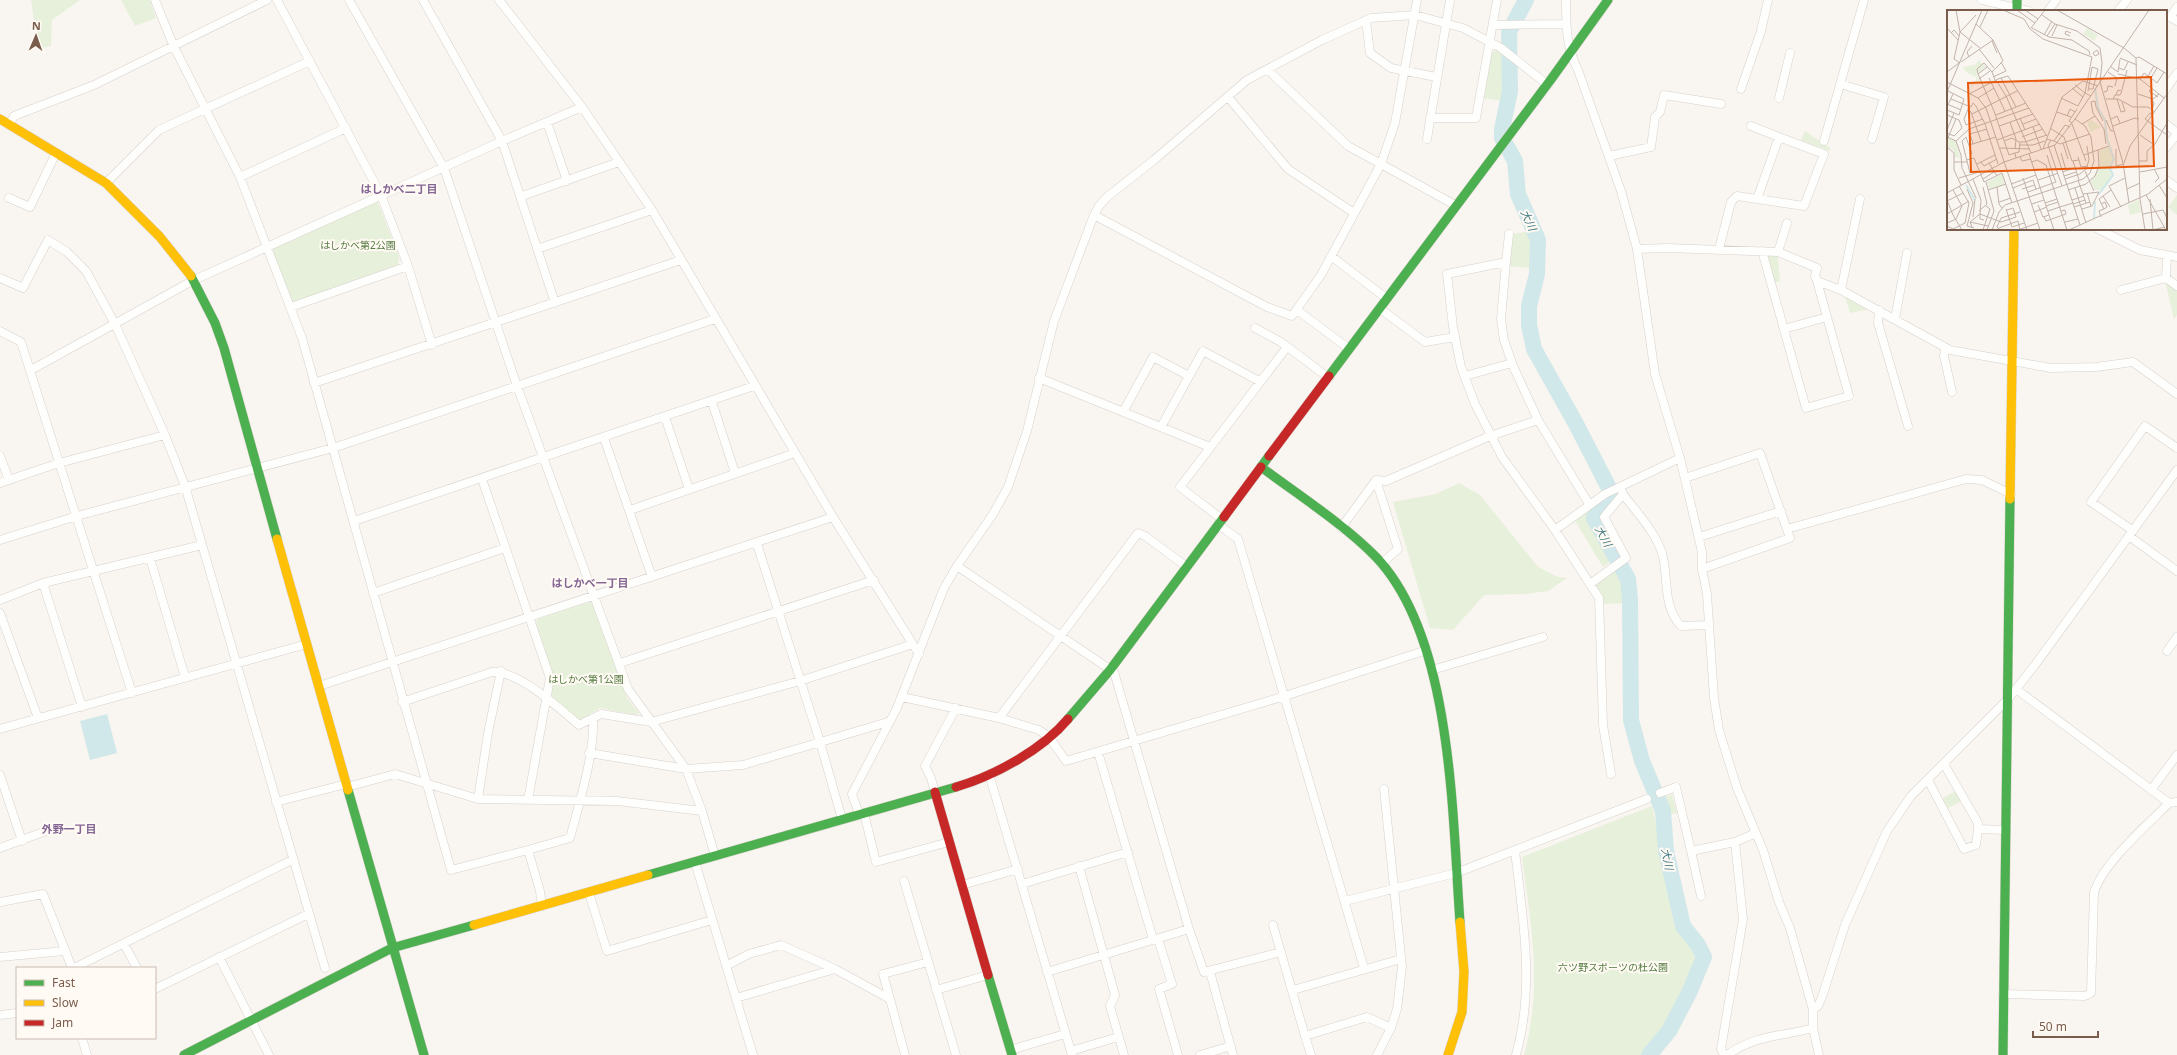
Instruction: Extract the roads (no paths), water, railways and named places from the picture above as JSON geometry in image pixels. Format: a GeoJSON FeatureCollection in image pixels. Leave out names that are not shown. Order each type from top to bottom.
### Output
{"type":"FeatureCollection","features":[{"type":"Feature","properties":{"kind":"street"},"geometry":{"type":"LineString","coordinates":[[155,0],[174,47],[204,110],[240,177],[302,338],[354,521],[402,702],[451,870],[570,838],[590,753],[593,718]]}},
{"type":"Feature","properties":{"kind":"street"},"geometry":{"type":"LineString","coordinates":[[9,125],[14,116],[94,85],[267,0]]}},
{"type":"Feature","properties":{"kind":"street"},"geometry":{"type":"LineString","coordinates":[[278,0],[381,195],[408,266],[432,345]]}},
{"type":"Feature","properties":{"kind":"street"},"geometry":{"type":"LineString","coordinates":[[349,0],[444,168],[517,386],[620,663],[628,689],[650,722],[686,769],[702,812],[715,856]]}},
{"type":"Feature","properties":{"kind":"street"},"geometry":{"type":"LineString","coordinates":[[423,0],[502,141],[522,196],[537,249],[555,303]]}},
{"type":"Feature","properties":{"kind":"street"},"geometry":{"type":"LineString","coordinates":[[500,0],[582,107],[652,210],[754,386],[833,517],[874,580],[919,654]]}},
{"type":"Feature","properties":{"kind":"street"},"geometry":{"type":"LineString","coordinates":[[1094,214],[1267,307],[1292,316],[1321,275],[1380,164],[1395,123],[1417,0]]}},
{"type":"Feature","properties":{"kind":"street"},"geometry":{"type":"LineString","coordinates":[[1427,139],[1436,77],[1450,0]]}},
{"type":"Feature","properties":{"kind":"street"},"geometry":{"type":"LineString","coordinates":[[1430,118],[1476,118],[1490,41],[1497,25],[1497,0]]}},
{"type":"Feature","properties":{"kind":"street"},"geometry":{"type":"LineString","coordinates":[[1566,0],[1566,24],[1570,55],[1578,70],[1609,156],[1621,191],[1637,249],[1645,320],[1655,374],[1680,458],[1699,537],[1702,552],[1702,569],[1707,594],[1714,698],[1719,730],[1738,788],[1756,833],[1790,928],[1813,1010],[1813,1028],[1819,1055]]}},
{"type":"Feature","properties":{"kind":"street"},"geometry":{"type":"LineString","coordinates":[[184,1055],[392,948],[589,893],[935,792],[990,774],[1007,766],[1049,737],[1086,700],[1110,670],[1221,523],[1328,378],[1348,348],[1455,205],[1548,85],[1608,0]]}},
{"type":"Feature","properties":{"kind":"street"},"geometry":{"type":"LineString","coordinates":[[1741,88],[1760,31],[1768,0]]}},
{"type":"Feature","properties":{"kind":"street"},"geometry":{"type":"LineString","coordinates":[[1824,141],[1864,0]]}},
{"type":"Feature","properties":{"kind":"street"},"geometry":{"type":"LineString","coordinates":[[1982,0],[2017,6],[2027,10]]}},
{"type":"Feature","properties":{"kind":"street"},"geometry":{"type":"LineString","coordinates":[[2049,10],[2056,0]]}},
{"type":"Feature","properties":{"kind":"street"},"geometry":{"type":"LineString","coordinates":[[2119,10],[2127,0]]}},
{"type":"Feature","properties":{"kind":"street"},"geometry":{"type":"LineString","coordinates":[[2177,7],[2170,17],[2177,21]]}},
{"type":"Feature","properties":{"kind":"street"},"geometry":{"type":"LineString","coordinates":[[949,842],[876,862],[862,814],[852,794],[902,697],[944,588],[957,566],[978,538],[1008,487],[1027,431],[1054,321],[1098,206],[1107,196],[1154,160],[1247,80],[1322,40],[1366,20],[1380,16],[1415,15],[1446,22],[1463,28],[1501,48],[1548,85]]}},
{"type":"Feature","properties":{"kind":"street"},"geometry":{"type":"LineString","coordinates":[[1366,20],[1370,53],[1391,68],[1436,77]]}},
{"type":"Feature","properties":{"kind":"street"},"geometry":{"type":"LineString","coordinates":[[1497,25],[1517,26],[1566,24]]}},
{"type":"Feature","properties":{"kind":"street"},"geometry":{"type":"LineString","coordinates":[[1779,98],[1790,54]]}},
{"type":"Feature","properties":{"kind":"street"},"geometry":{"type":"LineString","coordinates":[[106,183],[159,130],[310,62]]}},
{"type":"Feature","properties":{"kind":"street"},"geometry":{"type":"LineString","coordinates":[[1268,70],[1348,146],[1455,205]]}},
{"type":"Feature","properties":{"kind":"street"},"geometry":{"type":"LineString","coordinates":[[2167,88],[2177,73]]}},
{"type":"Feature","properties":{"kind":"street"},"geometry":{"type":"LineString","coordinates":[[1840,84],[1884,97],[1872,139]]}},
{"type":"Feature","properties":{"kind":"street"},"geometry":{"type":"LineString","coordinates":[[1609,156],[1651,147],[1654,117],[1660,112],[1664,94],[1721,104]]}},
{"type":"Feature","properties":{"kind":"street"},"geometry":{"type":"LineString","coordinates":[[1228,97],[1288,169],[1354,213]]}},
{"type":"Feature","properties":{"kind":"street"},"geometry":{"type":"LineString","coordinates":[[31,370],[194,280],[502,141],[582,107]]}},
{"type":"Feature","properties":{"kind":"street"},"geometry":{"type":"LineString","coordinates":[[0,119],[106,183],[160,236],[194,280],[215,323],[224,348],[392,948],[424,1055]]}},
{"type":"Feature","properties":{"kind":"street"},"geometry":{"type":"LineString","coordinates":[[547,122],[567,181]]}},
{"type":"Feature","properties":{"kind":"street"},"geometry":{"type":"LineString","coordinates":[[2167,125],[2177,134],[2167,147]]}},
{"type":"Feature","properties":{"kind":"street"},"geometry":{"type":"LineString","coordinates":[[1719,249],[1731,202],[1737,196],[1804,206],[1824,154],[1751,126]]}},
{"type":"Feature","properties":{"kind":"street"},"geometry":{"type":"LineString","coordinates":[[240,177],[346,128]]}},
{"type":"Feature","properties":{"kind":"street"},"geometry":{"type":"LineString","coordinates":[[1757,199],[1779,138]]}},
{"type":"Feature","properties":{"kind":"street"},"geometry":{"type":"LineString","coordinates":[[10,198],[30,207],[56,153]]}},
{"type":"Feature","properties":{"kind":"street"},"geometry":{"type":"LineString","coordinates":[[522,196],[619,162]]}},
{"type":"Feature","properties":{"kind":"street"},"geometry":{"type":"LineString","coordinates":[[2167,181],[2177,188]]}},
{"type":"Feature","properties":{"kind":"street"},"geometry":{"type":"LineString","coordinates":[[1841,290],[1860,199]]}},
{"type":"Feature","properties":{"kind":"street"},"geometry":{"type":"LineString","coordinates":[[537,249],[652,210]]}},
{"type":"Feature","properties":{"kind":"street"},"geometry":{"type":"LineString","coordinates":[[1778,252],[1782,244],[1787,223]]}},
{"type":"Feature","properties":{"kind":"street"},"geometry":{"type":"LineString","coordinates":[[2003,1055],[2014,230]]}},
{"type":"Feature","properties":{"kind":"street"},"geometry":{"type":"LineString","coordinates":[[2100,230],[2140,250],[2177,257]]}},
{"type":"Feature","properties":{"kind":"street"},"geometry":{"type":"LineString","coordinates":[[1509,234],[1501,319],[1504,340],[1512,363],[1538,420],[1589,504]]}},
{"type":"Feature","properties":{"kind":"street"},"geometry":{"type":"LineString","coordinates":[[0,279],[23,288],[48,240],[67,252],[86,271],[115,324],[165,435],[185,486],[292,860],[325,968]]}},
{"type":"Feature","properties":{"kind":"street"},"geometry":{"type":"LineString","coordinates":[[1637,249],[1719,249],[1762,251],[1778,252],[1817,268],[1815,276],[1849,396],[1806,408],[1762,251]]}},
{"type":"Feature","properties":{"kind":"street"},"geometry":{"type":"LineString","coordinates":[[1895,319],[1907,253]]}},
{"type":"Feature","properties":{"kind":"street"},"geometry":{"type":"LineString","coordinates":[[1331,256],[1386,298]]}},
{"type":"Feature","properties":{"kind":"street"},"geometry":{"type":"LineString","coordinates":[[2166,278],[2167,256]]}},
{"type":"Feature","properties":{"kind":"street"},"geometry":{"type":"LineString","coordinates":[[314,383],[432,345],[681,260]]}},
{"type":"Feature","properties":{"kind":"street"},"geometry":{"type":"LineString","coordinates":[[1506,262],[1447,274],[1455,337],[1474,404],[1490,436],[1502,457],[1555,530],[1600,598],[1603,725],[1611,774]]}},
{"type":"Feature","properties":{"kind":"street"},"geometry":{"type":"LineString","coordinates":[[291,307],[408,266]]}},
{"type":"Feature","properties":{"kind":"street"},"geometry":{"type":"LineString","coordinates":[[2166,278],[2177,286]]}},
{"type":"Feature","properties":{"kind":"street"},"geometry":{"type":"LineString","coordinates":[[2121,290],[2166,278]]}},
{"type":"Feature","properties":{"kind":"street"},"geometry":{"type":"LineString","coordinates":[[1817,282],[1841,290],[1945,348],[2051,368],[2096,367],[2133,362],[2177,393]]}},
{"type":"Feature","properties":{"kind":"street"},"geometry":{"type":"LineString","coordinates":[[1379,308],[1425,342],[1455,337]]}},
{"type":"Feature","properties":{"kind":"street"},"geometry":{"type":"LineString","coordinates":[[1297,310],[1348,348]]}},
{"type":"Feature","properties":{"kind":"street"},"geometry":{"type":"LineString","coordinates":[[1878,310],[1878,323],[1908,426]]}},
{"type":"Feature","properties":{"kind":"street"},"geometry":{"type":"LineString","coordinates":[[1784,329],[1827,317]]}},
{"type":"Feature","properties":{"kind":"street"},"geometry":{"type":"LineString","coordinates":[[0,540],[77,516],[185,486],[333,448],[715,319]]}},
{"type":"Feature","properties":{"kind":"street"},"geometry":{"type":"LineString","coordinates":[[1254,328],[1286,347],[1328,378]]}},
{"type":"Feature","properties":{"kind":"street"},"geometry":{"type":"LineString","coordinates":[[0,331],[22,342],[132,693]]}},
{"type":"Feature","properties":{"kind":"street"},"geometry":{"type":"LineString","coordinates":[[1286,347],[1180,487],[1238,538],[1364,968]]}},
{"type":"Feature","properties":{"kind":"street"},"geometry":{"type":"LineString","coordinates":[[1945,348],[1944,356],[1952,392]]}},
{"type":"Feature","properties":{"kind":"street"},"geometry":{"type":"LineString","coordinates":[[1161,427],[1202,351],[1259,381]]}},
{"type":"Feature","properties":{"kind":"street"},"geometry":{"type":"LineString","coordinates":[[1123,412],[1153,357],[1189,376]]}},
{"type":"Feature","properties":{"kind":"street"},"geometry":{"type":"LineString","coordinates":[[1465,376],[1512,363]]}},
{"type":"Feature","properties":{"kind":"street"},"geometry":{"type":"LineString","coordinates":[[1039,378],[1210,447]]}},
{"type":"Feature","properties":{"kind":"street"},"geometry":{"type":"LineString","coordinates":[[354,521],[712,402],[754,386]]}},
{"type":"Feature","properties":{"kind":"street"},"geometry":{"type":"LineString","coordinates":[[712,402],[735,473]]}},
{"type":"Feature","properties":{"kind":"street"},"geometry":{"type":"LineString","coordinates":[[665,417],[689,489]]}},
{"type":"Feature","properties":{"kind":"street"},"geometry":{"type":"LineString","coordinates":[[1376,480],[1386,481],[1490,436],[1538,420]]}},
{"type":"Feature","properties":{"kind":"street"},"geometry":{"type":"LineString","coordinates":[[2177,448],[2144,426],[2091,502],[2177,571]]}},
{"type":"Feature","properties":{"kind":"street"},"geometry":{"type":"LineString","coordinates":[[0,483],[59,463],[165,435]]}},
{"type":"Feature","properties":{"kind":"street"},"geometry":{"type":"LineString","coordinates":[[604,438],[652,577]]}},
{"type":"Feature","properties":{"kind":"street"},"geometry":{"type":"LineString","coordinates":[[630,510],[795,453]]}},
{"type":"Feature","properties":{"kind":"street"},"geometry":{"type":"LineString","coordinates":[[1685,478],[1760,453],[1790,538],[1702,569]]}},
{"type":"Feature","properties":{"kind":"street"},"geometry":{"type":"LineString","coordinates":[[0,456],[9,480]]}},
{"type":"Feature","properties":{"kind":"street"},"geometry":{"type":"LineString","coordinates":[[1555,530],[1604,494],[1622,490],[1680,458]]}},
{"type":"Feature","properties":{"kind":"street"},"geometry":{"type":"LineString","coordinates":[[1261,467],[1341,528],[1376,557],[1408,601],[1427,650],[1438,694],[1448,775],[1464,972],[1462,1012],[1448,1055]]}},
{"type":"Feature","properties":{"kind":"street"},"geometry":{"type":"LineString","coordinates":[[1813,1010],[1818,1006],[1822,997],[1845,925],[1887,831],[1911,796],[2008,699],[2177,470]]}},
{"type":"Feature","properties":{"kind":"street"},"geometry":{"type":"LineString","coordinates":[[482,479],[550,678],[528,800]]}},
{"type":"Feature","properties":{"kind":"street"},"geometry":{"type":"LineString","coordinates":[[1787,529],[1966,479],[1982,480],[2011,494]]}},
{"type":"Feature","properties":{"kind":"street"},"geometry":{"type":"LineString","coordinates":[[1341,528],[1376,480]]}},
{"type":"Feature","properties":{"kind":"street"},"geometry":{"type":"LineString","coordinates":[[1376,480],[1398,549],[1381,564]]}},
{"type":"Feature","properties":{"kind":"street"},"geometry":{"type":"LineString","coordinates":[[1590,584],[1626,558],[1604,517],[1622,490]]}},
{"type":"Feature","properties":{"kind":"street"},"geometry":{"type":"LineString","coordinates":[[1622,490],[1658,544],[1662,554],[1670,610],[1675,621],[1681,626],[1709,625]]}},
{"type":"Feature","properties":{"kind":"street"},"geometry":{"type":"LineString","coordinates":[[1699,537],[1781,511]]}},
{"type":"Feature","properties":{"kind":"street"},"geometry":{"type":"LineString","coordinates":[[319,686],[391,661],[529,618],[594,595],[757,544],[833,517]]}},
{"type":"Feature","properties":{"kind":"street"},"geometry":{"type":"LineString","coordinates":[[999,718],[1138,533],[1145,536],[1187,567]]}},
{"type":"Feature","properties":{"kind":"street"},"geometry":{"type":"LineString","coordinates":[[757,544],[820,742],[842,819]]}},
{"type":"Feature","properties":{"kind":"street"},"geometry":{"type":"LineString","coordinates":[[0,600],[43,583],[202,545]]}},
{"type":"Feature","properties":{"kind":"street"},"geometry":{"type":"LineString","coordinates":[[373,593],[505,548]]}},
{"type":"Feature","properties":{"kind":"street"},"geometry":{"type":"LineString","coordinates":[[150,558],[185,677]]}},
{"type":"Feature","properties":{"kind":"street"},"geometry":{"type":"LineString","coordinates":[[957,566],[1114,672],[1189,929],[1204,972],[1210,972],[1281,952]]}},
{"type":"Feature","properties":{"kind":"street"},"geometry":{"type":"LineString","coordinates":[[620,663],[874,580]]}},
{"type":"Feature","properties":{"kind":"street"},"geometry":{"type":"LineString","coordinates":[[43,583],[82,707]]}},
{"type":"Feature","properties":{"kind":"street"},"geometry":{"type":"LineString","coordinates":[[0,613],[38,718]]}},
{"type":"Feature","properties":{"kind":"street"},"geometry":{"type":"LineString","coordinates":[[2167,651],[2177,636]]}},
{"type":"Feature","properties":{"kind":"street"},"geometry":{"type":"LineString","coordinates":[[1432,670],[1543,637]]}},
{"type":"Feature","properties":{"kind":"street"},"geometry":{"type":"LineString","coordinates":[[0,729],[307,644]]}},
{"type":"Feature","properties":{"kind":"street"},"geometry":{"type":"LineString","coordinates":[[402,702],[492,672],[501,671],[532,687],[579,724],[601,714],[650,722],[800,681],[913,644]]}},
{"type":"Feature","properties":{"kind":"street"},"geometry":{"type":"LineString","coordinates":[[902,697],[999,718],[1039,730],[1049,737],[1066,761],[1285,696],[1427,650]]}},
{"type":"Feature","properties":{"kind":"street"},"geometry":{"type":"LineString","coordinates":[[478,799],[488,733],[501,671]]}},
{"type":"Feature","properties":{"kind":"street"},"geometry":{"type":"LineString","coordinates":[[2003,994],[2085,996],[2091,993],[2094,893],[2097,882],[2107,868],[2173,803],[2151,790],[2016,689]]}},
{"type":"Feature","properties":{"kind":"street"},"geometry":{"type":"LineString","coordinates":[[956,708],[925,766],[931,778],[1011,1053],[1065,1034]]}},
{"type":"Feature","properties":{"kind":"street"},"geometry":{"type":"LineString","coordinates":[[590,753],[686,769],[743,765],[888,722]]}},
{"type":"Feature","properties":{"kind":"street"},"geometry":{"type":"LineString","coordinates":[[1098,752],[1128,852],[1172,984],[1159,988],[1178,1055]]}},
{"type":"Feature","properties":{"kind":"street"},"geometry":{"type":"LineString","coordinates":[[2151,790],[2177,755]]}},
{"type":"Feature","properties":{"kind":"street"},"geometry":{"type":"LineString","coordinates":[[1928,780],[1964,849],[1976,845],[1978,823],[1944,764]]}},
{"type":"Feature","properties":{"kind":"street"},"geometry":{"type":"LineString","coordinates":[[276,802],[395,774],[478,799],[617,801],[702,812]]}},
{"type":"Feature","properties":{"kind":"street"},"geometry":{"type":"LineString","coordinates":[[990,774],[1071,1053],[1118,1037]]}},
{"type":"Feature","properties":{"kind":"street"},"geometry":{"type":"LineString","coordinates":[[0,775],[3,792],[22,841]]}},
{"type":"Feature","properties":{"kind":"street"},"geometry":{"type":"LineString","coordinates":[[1660,793],[1676,787],[1700,896]]}},
{"type":"Feature","properties":{"kind":"street"},"geometry":{"type":"LineString","coordinates":[[1377,1055],[1391,1028],[1397,1010],[1400,988],[1401,959],[1384,789]]}},
{"type":"Feature","properties":{"kind":"street"},"geometry":{"type":"LineString","coordinates":[[1345,901],[1456,873],[1647,799]]}},
{"type":"Feature","properties":{"kind":"street"},"geometry":{"type":"LineString","coordinates":[[1978,829],[2006,830]]}},
{"type":"Feature","properties":{"kind":"street"},"geometry":{"type":"LineString","coordinates":[[0,848],[46,831]]}},
{"type":"Feature","properties":{"kind":"street"},"geometry":{"type":"LineString","coordinates":[[1691,851],[1735,842],[1756,833]]}},
{"type":"Feature","properties":{"kind":"street"},"geometry":{"type":"LineString","coordinates":[[1735,842],[1743,919],[1721,1049],[1725,1055],[1741,1046],[1765,1037],[1813,1028]]}},
{"type":"Feature","properties":{"kind":"street"},"geometry":{"type":"LineString","coordinates":[[528,850],[540,891],[542,906]]}},
{"type":"Feature","properties":{"kind":"street"},"geometry":{"type":"LineString","coordinates":[[1515,851],[1527,954],[1522,1033],[1516,1055]]}},
{"type":"Feature","properties":{"kind":"street"},"geometry":{"type":"LineString","coordinates":[[1022,884],[1128,852]]}},
{"type":"Feature","properties":{"kind":"street"},"geometry":{"type":"LineString","coordinates":[[75,967],[292,860]]}},
{"type":"Feature","properties":{"kind":"street"},"geometry":{"type":"LineString","coordinates":[[696,862],[753,1055]]}},
{"type":"Feature","properties":{"kind":"street"},"geometry":{"type":"LineString","coordinates":[[1079,866],[1115,995],[1110,1006],[1124,1055]]}},
{"type":"Feature","properties":{"kind":"street"},"geometry":{"type":"LineString","coordinates":[[962,886],[1018,869]]}},
{"type":"Feature","properties":{"kind":"street"},"geometry":{"type":"LineString","coordinates":[[904,881],[956,1055]]}},
{"type":"Feature","properties":{"kind":"street"},"geometry":{"type":"LineString","coordinates":[[589,893],[607,951],[712,920]]}},
{"type":"Feature","properties":{"kind":"street"},"geometry":{"type":"LineString","coordinates":[[0,902],[43,894],[73,967]]}},
{"type":"Feature","properties":{"kind":"street"},"geometry":{"type":"LineString","coordinates":[[156,988],[308,914]]}},
{"type":"Feature","properties":{"kind":"street"},"geometry":{"type":"LineString","coordinates":[[1273,925],[1311,1055]]}},
{"type":"Feature","properties":{"kind":"street"},"geometry":{"type":"LineString","coordinates":[[1047,972],[1189,929]]}},
{"type":"Feature","properties":{"kind":"street"},"geometry":{"type":"LineString","coordinates":[[124,944],[136,967]]}},
{"type":"Feature","properties":{"kind":"street"},"geometry":{"type":"LineString","coordinates":[[726,966],[749,954],[781,945],[835,969],[890,999]]}},
{"type":"Feature","properties":{"kind":"street"},"geometry":{"type":"LineString","coordinates":[[0,958],[65,951]]}},
{"type":"Feature","properties":{"kind":"street"},"geometry":{"type":"LineString","coordinates":[[219,957],[269,1055]]}},
{"type":"Feature","properties":{"kind":"street"},"geometry":{"type":"LineString","coordinates":[[1293,990],[1364,968],[1401,959]]}},
{"type":"Feature","properties":{"kind":"street"},"geometry":{"type":"LineString","coordinates":[[905,1055],[883,974],[928,962]]}},
{"type":"Feature","properties":{"kind":"street"},"geometry":{"type":"LineString","coordinates":[[736,998],[835,969]]}},
{"type":"Feature","properties":{"kind":"street"},"geometry":{"type":"LineString","coordinates":[[1210,972],[1233,1055]]}},
{"type":"Feature","properties":{"kind":"street"},"geometry":{"type":"LineString","coordinates":[[936,990],[988,975]]}},
{"type":"Feature","properties":{"kind":"street"},"geometry":{"type":"LineString","coordinates":[[0,1015],[16,1013]]}},
{"type":"Feature","properties":{"kind":"street"},"geometry":{"type":"LineString","coordinates":[[1305,1036],[1367,1017],[1391,1028]]}},
{"type":"Feature","properties":{"kind":"street"},"geometry":{"type":"LineString","coordinates":[[82,1039],[87,1055]]}},
{"type":"Feature","properties":{"kind":"street"},"geometry":{"type":"LineString","coordinates":[[1200,1055],[1231,1046]]}},
{"type":"Feature","properties":{"kind":"water"},"geometry":{"type":"Polygon","coordinates":[[[107,714],[117,753],[90,760],[80,721],[107,714]]]}},
{"type":"Feature","properties":{"kind":"waterway","name":"大川"},"geometry":{"type":"LineString","coordinates":[[1526,0],[1509,32],[1510,91],[1502,129],[1502,138],[1515,161],[1518,194],[1538,240],[1537,274],[1529,306],[1529,325],[1534,349],[1576,424],[1611,492],[1612,497],[1594,518],[1628,579],[1630,599],[1631,720],[1642,761],[1663,811],[1666,851],[1683,926],[1698,945],[1704,957],[1689,993],[1669,1031],[1649,1055]]}},
{"type":"Feature","properties":{"kind":"district","name":"はしかべ二丁目"},"geometry":{"type":"Point","coordinates":[399,188]}},
{"type":"Feature","properties":{"kind":"district","name":"はしかべ一丁目"},"geometry":{"type":"Point","coordinates":[590,582]}},
{"type":"Feature","properties":{"kind":"district","name":"外野一丁目"},"geometry":{"type":"Point","coordinates":[69,828]}},
{"type":"Feature","properties":{"kind":"park label","name":"はしかべ第2公園"},"geometry":{"type":"Point","coordinates":[358,245]}},
{"type":"Feature","properties":{"kind":"park label","name":"はしかべ第1公園"},"geometry":{"type":"Point","coordinates":[586,679]}},
{"type":"Feature","properties":{"kind":"park label","name":"六ツ野スポーツの杜公園"},"geometry":{"type":"Point","coordinates":[1613,967]}}]}
